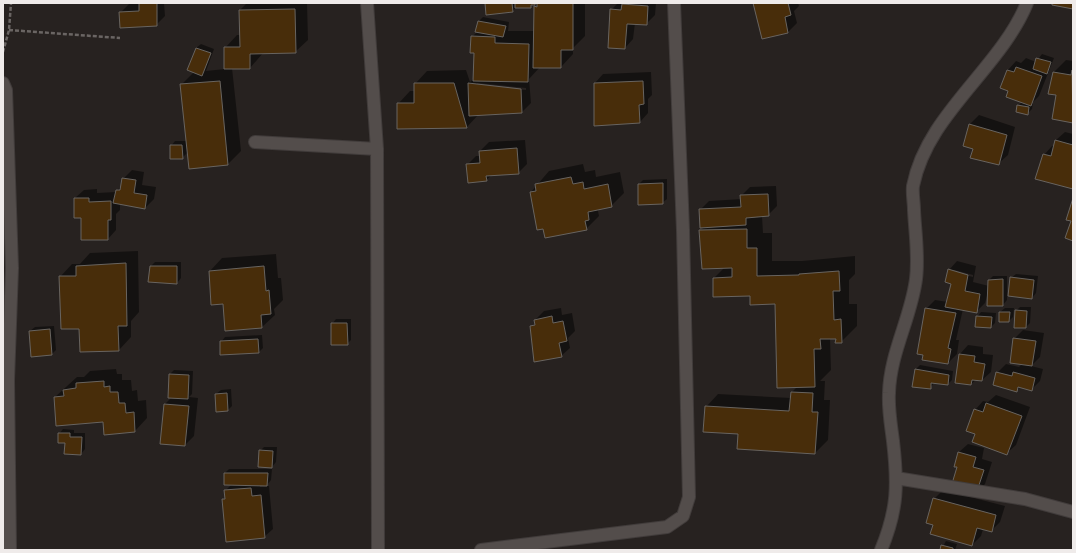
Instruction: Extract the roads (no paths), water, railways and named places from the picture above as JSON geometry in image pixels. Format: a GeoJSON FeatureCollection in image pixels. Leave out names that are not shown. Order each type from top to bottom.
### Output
{"type":"FeatureCollection","features":[{"type":"Feature","properties":{"kind":"street"},"geometry":{"type":"LineString","coordinates":[[367,3],[377,149],[378,550]]}},
{"type":"Feature","properties":{"kind":"street"},"geometry":{"type":"LineString","coordinates":[[481,550],[667,527],[682,516],[689,497],[683,230],[674,3]]}},
{"type":"Feature","properties":{"kind":"street"},"geometry":{"type":"LineString","coordinates":[[881,550],[894,512],[896,478],[890,416],[890,380],[895,352],[916,278],[913,187],[922,157],[940,125],[1008,38],[1027,3]]}},
{"type":"Feature","properties":{"kind":"street"},"geometry":{"type":"LineString","coordinates":[[3,83],[6,90],[12,268],[5,380],[10,550]]}},
{"type":"Feature","properties":{"kind":"street"},"geometry":{"type":"LineString","coordinates":[[255,142],[377,149]]}},
{"type":"Feature","properties":{"kind":"street"},"geometry":{"type":"LineString","coordinates":[[896,478],[1025,499],[1073,512]]}}]}
